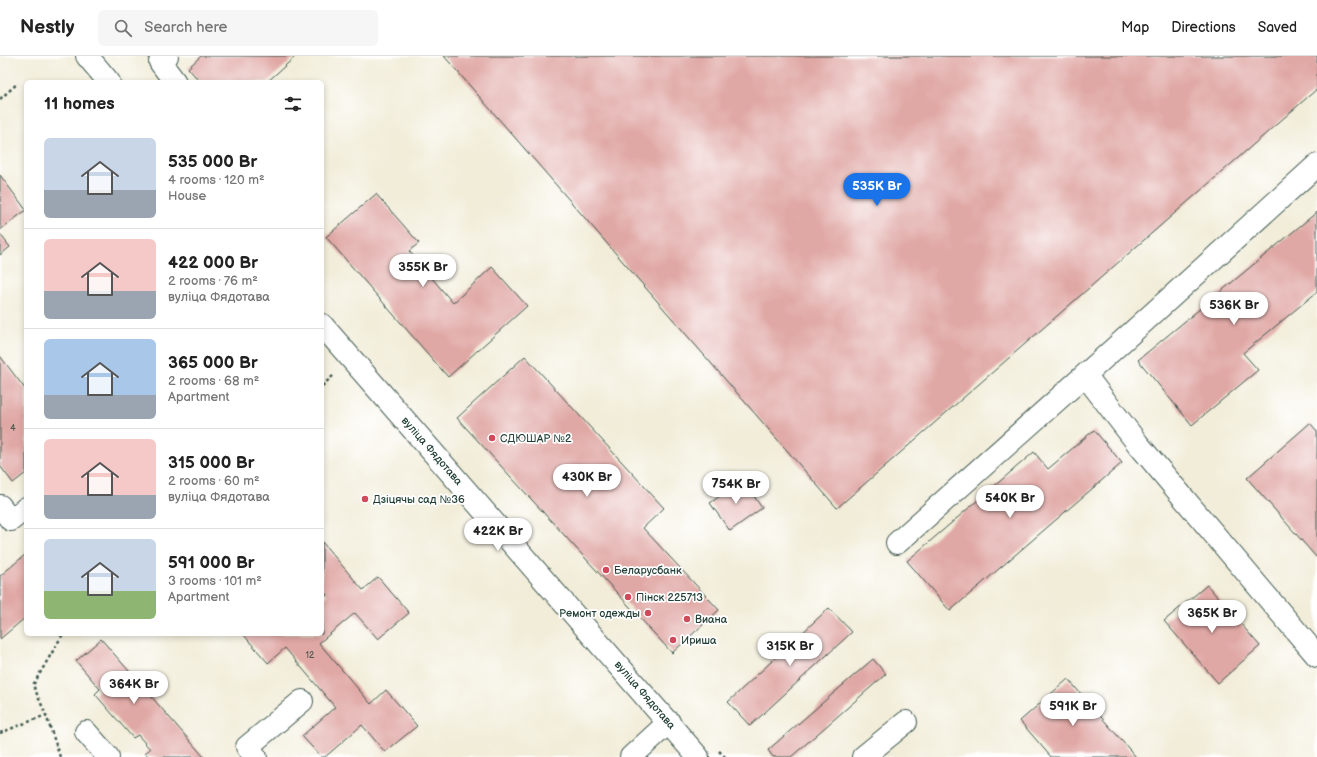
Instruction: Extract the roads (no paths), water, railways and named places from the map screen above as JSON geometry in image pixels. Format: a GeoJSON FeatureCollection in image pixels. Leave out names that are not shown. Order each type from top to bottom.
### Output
{"type":"FeatureCollection","features":[{"type":"Feature","properties":{"kind":"street"},"geometry":{"type":"LineString","coordinates":[[87,56],[107,80]]}},
{"type":"Feature","properties":{"kind":"street"},"geometry":{"type":"LineString","coordinates":[[167,56],[160,62],[174,80]]}},
{"type":"Feature","properties":{"kind":"street"},"geometry":{"type":"LineString","coordinates":[[897,543],[1085,376],[1317,165]]}},
{"type":"Feature","properties":{"kind":"street","name":"вуліца Фядотава"},"geometry":{"type":"LineString","coordinates":[[324,327],[698,757]]}},
{"type":"Feature","properties":{"kind":"street"},"geometry":{"type":"LineString","coordinates":[[1085,376],[1138,444],[1317,656]]}},
{"type":"Feature","properties":{"kind":"street"},"geometry":{"type":"LineString","coordinates":[[256,757],[247,747],[302,701]]}},
{"type":"Feature","properties":{"kind":"street"},"geometry":{"type":"LineString","coordinates":[[631,757],[668,722]]}},
{"type":"Feature","properties":{"kind":"street"},"geometry":{"type":"LineString","coordinates":[[864,757],[906,722]]}},
{"type":"Feature","properties":{"kind":"street"},"geometry":{"type":"LineString","coordinates":[[86,732],[108,757]]}},
{"type":"Feature","properties":{"kind":"place","name":"СДЮШАР №2"},"geometry":{"type":"Point","coordinates":[492,438]}},
{"type":"Feature","properties":{"kind":"place","name":"Дзіцячы сад №36"},"geometry":{"type":"Point","coordinates":[365,499]}},
{"type":"Feature","properties":{"kind":"place","name":"Беларусбанк"},"geometry":{"type":"Point","coordinates":[606,570]}},
{"type":"Feature","properties":{"kind":"place","name":"Пінск 225713"},"geometry":{"type":"Point","coordinates":[628,597]}},
{"type":"Feature","properties":{"kind":"place","name":"Ремонт одежды"},"geometry":{"type":"Point","coordinates":[648,613]}},
{"type":"Feature","properties":{"kind":"place","name":"Виана"},"geometry":{"type":"Point","coordinates":[687,619]}},
{"type":"Feature","properties":{"kind":"place","name":"Ириша"},"geometry":{"type":"Point","coordinates":[673,640]}}]}
